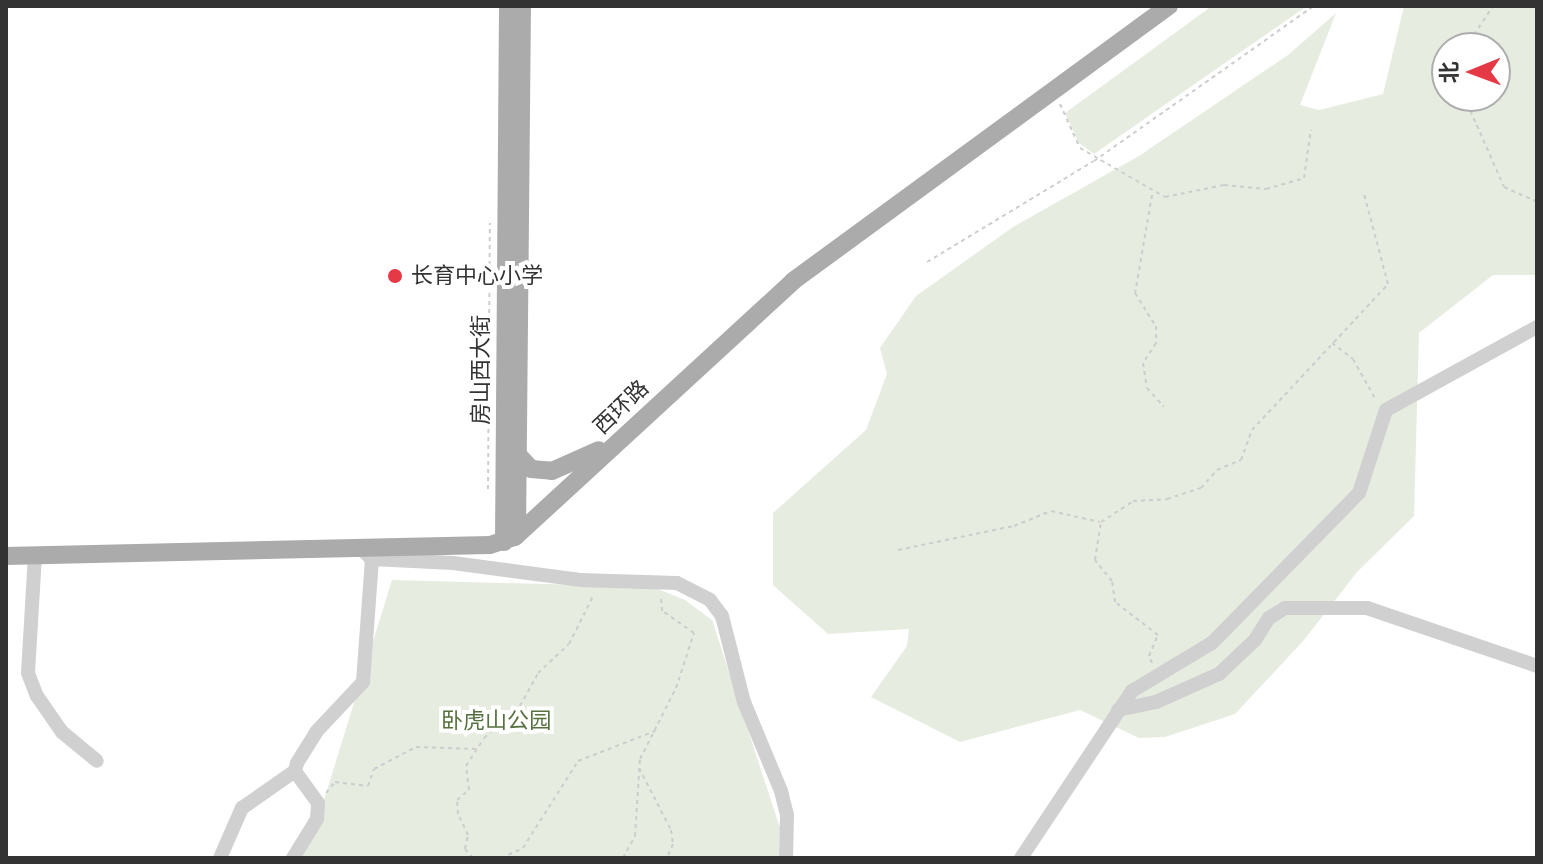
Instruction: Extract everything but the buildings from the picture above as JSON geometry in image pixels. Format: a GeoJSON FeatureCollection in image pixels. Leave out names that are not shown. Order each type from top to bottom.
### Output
{"type":"FeatureCollection","features":[{"type":"Feature","properties":{"kind":"main road","name":"房山西大街"},"geometry":{"type":"LineString","coordinates":[[508,6],[511,534]]}},
{"type":"Feature","properties":{"kind":"main road","name":"房山西大街"},"geometry":{"type":"LineString","coordinates":[[511,534],[518,455],[522,6]]}},
{"type":"Feature","properties":{"kind":"main road","name":"西环路"},"geometry":{"type":"LineString","coordinates":[[511,534],[784,279],[1156,6]]}},
{"type":"Feature","properties":{"kind":"main road","name":"西环路"},"geometry":{"type":"LineString","coordinates":[[511,534],[793,281],[1169,6]]}},
{"type":"Feature","properties":{"kind":"main road"},"geometry":{"type":"LineString","coordinates":[[518,455],[531,469],[552,471],[599,450]]}},
{"type":"Feature","properties":{"kind":"main road"},"geometry":{"type":"LineString","coordinates":[[6,547],[511,534]]}},
{"type":"Feature","properties":{"kind":"main road"},"geometry":{"type":"LineString","coordinates":[[6,556],[365,553],[511,534]]}},
{"type":"Feature","properties":{"kind":"street"},"geometry":{"type":"LineString","coordinates":[[1021,858],[1132,691],[1158,679],[1212,643],[1359,493],[1384,415],[1411,395],[1537,327]]}},
{"type":"Feature","properties":{"kind":"street"},"geometry":{"type":"LineString","coordinates":[[220,858],[242,808],[295,771],[316,732],[363,682],[365,553],[597,580],[659,580],[692,588],[722,616],[744,702],[787,815],[786,858]]}},
{"type":"Feature","properties":{"kind":"street"},"geometry":{"type":"LineString","coordinates":[[35,555],[28,673],[37,696],[62,732],[97,761]]}},
{"type":"Feature","properties":{"kind":"street"},"geometry":{"type":"LineString","coordinates":[[1118,710],[1156,702],[1219,674],[1255,640],[1269,618],[1285,608],[1367,608],[1537,666]]}},
{"type":"Feature","properties":{"kind":"street"},"geometry":{"type":"LineString","coordinates":[[293,858],[317,819],[318,803],[295,771]]}},
{"type":"Feature","properties":{"kind":"path"},"geometry":{"type":"LineString","coordinates":[[927,262],[1094,161],[1314,6]]}},
{"type":"Feature","properties":{"kind":"path"},"geometry":{"type":"LineString","coordinates":[[1476,32],[1493,6]]}},
{"type":"Feature","properties":{"kind":"path"},"geometry":{"type":"LineString","coordinates":[[1057,87],[1070,138],[1094,161],[1152,194],[1165,197],[1224,185],[1250,191],[1304,178],[1311,129]]}},
{"type":"Feature","properties":{"kind":"path"},"geometry":{"type":"LineString","coordinates":[[1471,112],[1504,187],[1537,202]]}},
{"type":"Feature","properties":{"kind":"path"},"geometry":{"type":"LineString","coordinates":[[1152,194],[1135,293],[1156,326],[1156,343],[1143,363],[1147,388],[1164,407]]}},
{"type":"Feature","properties":{"kind":"path"},"geometry":{"type":"LineString","coordinates":[[898,550],[1014,526],[1051,511],[1101,522],[1133,501],[1167,499],[1201,488],[1217,470],[1241,460],[1252,430],[1388,284],[1364,194]]}},
{"type":"Feature","properties":{"kind":"path"},"geometry":{"type":"LineString","coordinates":[[1332,343],[1353,359],[1384,415]]}},
{"type":"Feature","properties":{"kind":"path"},"geometry":{"type":"LineString","coordinates":[[1101,522],[1095,560],[1112,581],[1115,602],[1158,635],[1149,656],[1158,679]]}},
{"type":"Feature","properties":{"kind":"path"},"geometry":{"type":"LineString","coordinates":[[473,858],[465,849],[468,835],[457,800],[469,790],[466,766],[477,749],[508,722],[526,688],[569,644],[592,606],[597,580]]}},
{"type":"Feature","properties":{"kind":"path"},"geometry":{"type":"LineString","coordinates":[[623,858],[635,836],[638,767],[694,633],[662,611],[659,580]]}},
{"type":"Feature","properties":{"kind":"path"},"geometry":{"type":"LineString","coordinates":[[501,858],[523,848],[578,761],[656,730]]}},
{"type":"Feature","properties":{"kind":"path"},"geometry":{"type":"LineString","coordinates":[[318,803],[335,782],[368,786],[374,769],[416,747],[477,749]]}},
{"type":"Feature","properties":{"kind":"path"},"geometry":{"type":"LineString","coordinates":[[638,767],[671,830],[673,844],[667,858]]}},
{"type":"Feature","properties":{"kind":"green space"},"geometry":{"type":"Polygon","coordinates":[[[1212,6],[1307,6],[1094,154],[1079,143],[1065,113],[1212,6]]]}},
{"type":"Feature","properties":{"kind":"green space"},"geometry":{"type":"Polygon","coordinates":[[[1404,6],[1537,6],[1537,275],[1493,275],[1419,333],[1414,516],[1357,572],[1304,640],[1235,714],[1165,737],[1139,738],[1080,710],[960,742],[871,697],[907,646],[909,629],[828,634],[773,585],[773,513],[866,430],[887,374],[880,348],[916,296],[1013,227],[1139,156],[1288,55],[1336,13],[1300,105],[1319,110],[1383,94],[1404,6]]]}},
{"type":"Feature","properties":{"kind":"green space","name":"卧虎山公园"},"geometry":{"type":"Polygon","coordinates":[[[392,580],[653,587],[685,600],[712,620],[780,828],[779,858],[291,858],[324,800],[392,580]]]}},
{"type":"Feature","properties":{"kind":"place","name":"长育中心小学"},"geometry":{"type":"Point","coordinates":[395,276]}}]}
